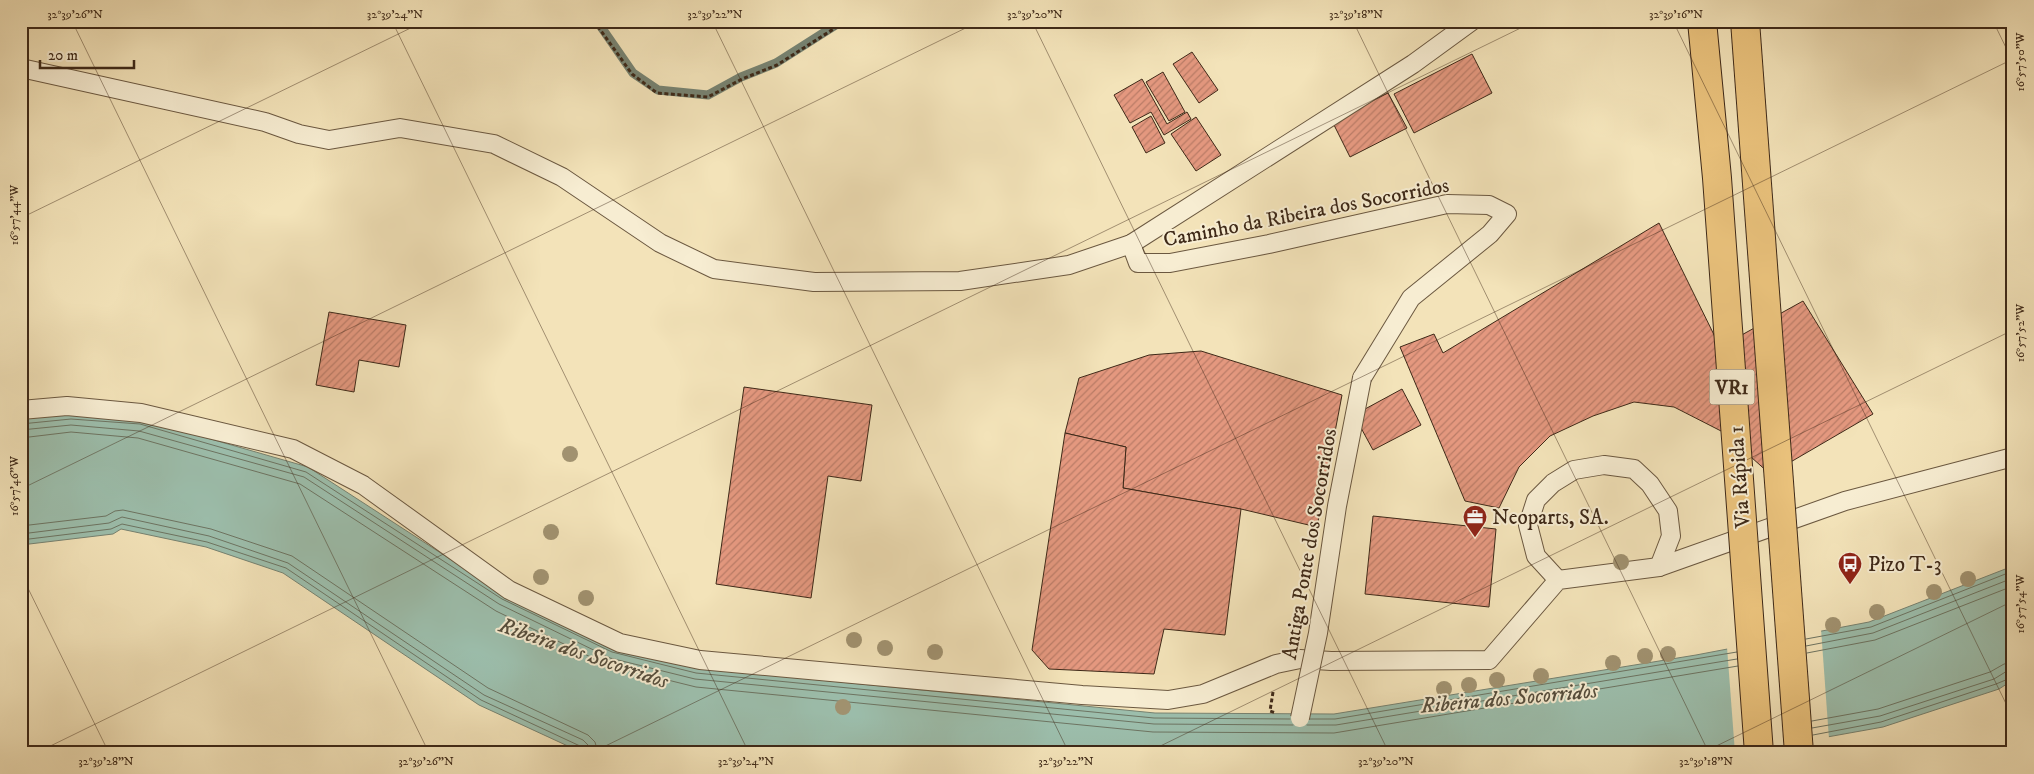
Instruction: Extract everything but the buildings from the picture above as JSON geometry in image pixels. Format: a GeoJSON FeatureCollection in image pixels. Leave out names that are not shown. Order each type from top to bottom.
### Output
{"type":"FeatureCollection","features":[{"type":"Feature","properties":{"kind":"highway","name":"Via Rápida 1"},"geometry":{"type":"LineString","coordinates":[[1702,21],[1716,178],[1759,753]]}},
{"type":"Feature","properties":{"kind":"highway","name":"Via Rápida 1"},"geometry":{"type":"LineString","coordinates":[[1746,21],[1798,753]]}},
{"type":"Feature","properties":{"kind":"lane","name":"Caminho da Ribeira dos Socorridos"},"geometry":{"type":"LineString","coordinates":[[1362,378],[1412,298],[1490,234],[1507,214],[1489,205],[1447,204],[1269,244],[1170,263],[1138,263],[1131,244],[1413,64],[1472,21]]}},
{"type":"Feature","properties":{"kind":"lane"},"geometry":{"type":"LineString","coordinates":[[21,68],[265,122],[299,134],[329,140],[400,128],[494,144],[562,177],[660,243],[714,269],[814,282],[960,281],[1069,265],[1131,244]]}},
{"type":"Feature","properties":{"kind":"lane","name":"Antiga Ponte dos Socorridos"},"geometry":{"type":"LineString","coordinates":[[1300,718],[1318,633],[1337,506],[1362,378]]}},
{"type":"Feature","properties":{"kind":"lane"},"geometry":{"type":"LineString","coordinates":[[21,410],[67,406],[141,413],[293,449],[363,485],[509,590],[620,643],[700,660],[1082,695],[1168,700],[1203,694],[1276,664],[1300,659],[1379,661],[1489,660],[1558,580],[1659,567],[1845,501],[2013,457]]}},
{"type":"Feature","properties":{"kind":"lane"},"geometry":{"type":"LineString","coordinates":[[1558,580],[1536,556],[1528,524],[1536,500],[1554,483],[1574,470],[1604,466],[1634,468],[1650,484],[1668,511],[1671,536],[1659,567]]}},
{"type":"Feature","properties":{"kind":"path"},"geometry":{"type":"LineString","coordinates":[[594,21],[632,74],[657,93],[708,97],[742,79],[777,65],[846,21]]}},
{"type":"Feature","properties":{"kind":"water","name":"Ribeira dos Socorridos"},"geometry":{"type":"Polygon","coordinates":[[[71,414],[141,419],[308,467],[504,594],[698,668],[1155,713],[1334,714],[1696,655],[1869,622],[2013,566],[2013,680],[1999,689],[1883,727],[1738,753],[583,753],[479,705],[283,573],[206,547],[121,529],[113,534],[21,545],[21,419],[71,414]]]}},
{"type":"Feature","properties":{"kind":"pier"},"geometry":{"type":"Polygon","coordinates":[[[1821,629],[1829,739],[1752,753],[1735,753],[1727,647],[1821,629]]]}},
{"type":"Feature","properties":{"kind":"waterway"},"geometry":{"type":"LineString","coordinates":[[597,21],[633,73],[658,90],[708,95],[741,77],[776,63],[842,21]]}},
{"type":"Feature","properties":{"kind":"place","name":"Neoparts, SA."},"geometry":{"type":"Point","coordinates":[1475,538]}},
{"type":"Feature","properties":{"kind":"place","name":"Pizo T-3"},"geometry":{"type":"Point","coordinates":[1850,585]}}]}
